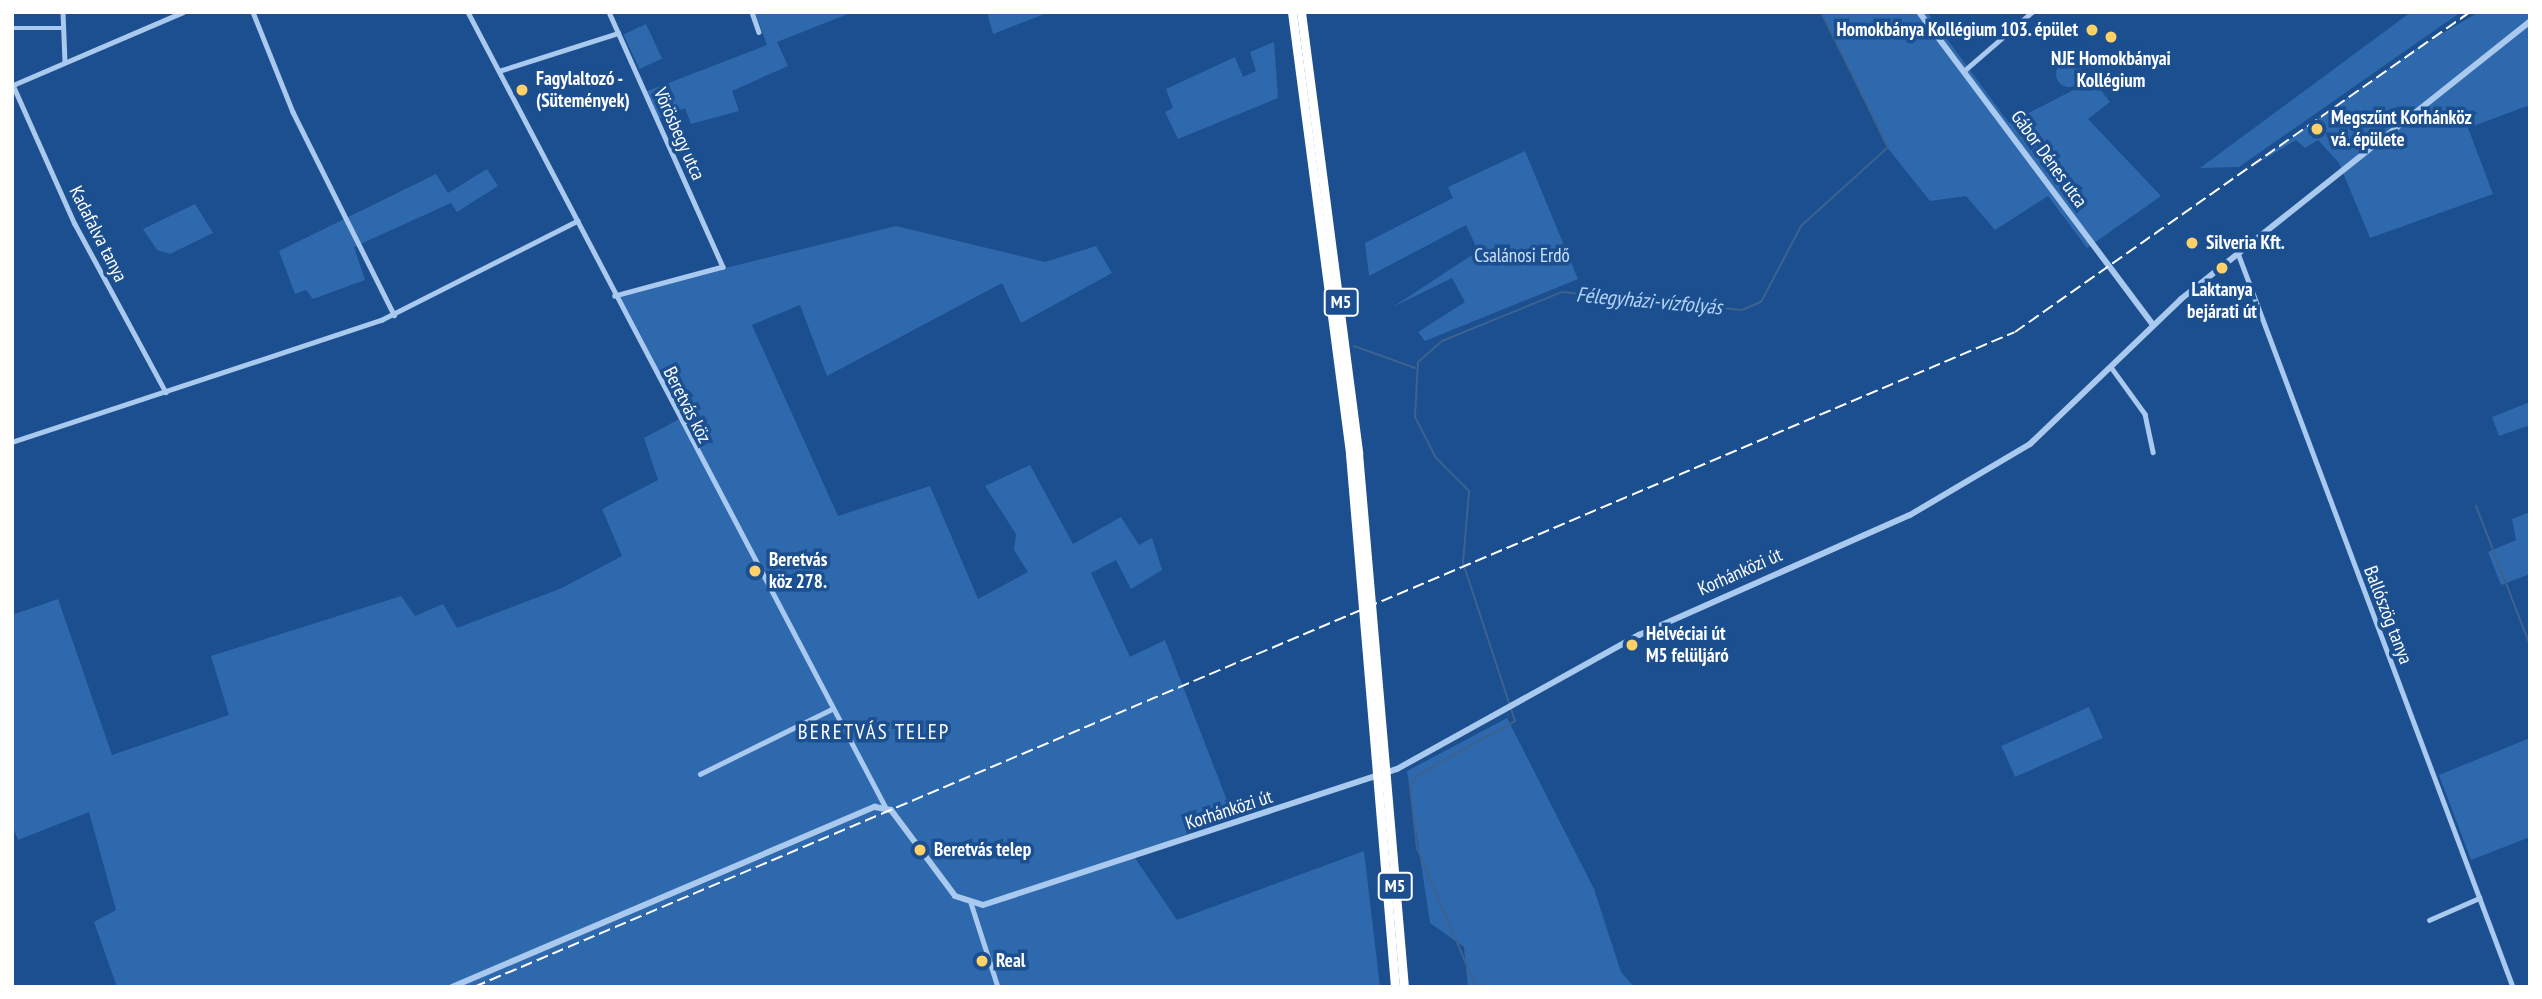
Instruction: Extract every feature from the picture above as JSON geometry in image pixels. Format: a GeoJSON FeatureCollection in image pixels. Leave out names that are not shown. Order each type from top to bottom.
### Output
{"type":"FeatureCollection","features":[{"type":"Feature","properties":{"kind":"highway","name":"M5"},"geometry":{"type":"LineString","coordinates":[[1292,12],[1338,339],[1367,592]]}},
{"type":"Feature","properties":{"kind":"highway","name":"M5"},"geometry":{"type":"LineString","coordinates":[[1301,12],[1345,331],[1381,760],[1395,987]]}},
{"type":"Feature","properties":{"kind":"highway","name":"M5"},"geometry":{"type":"LineString","coordinates":[[1383,788],[1404,987]]}},
{"type":"Feature","properties":{"kind":"street"},"geometry":{"type":"LineString","coordinates":[[63,12],[65,62]]}},
{"type":"Feature","properties":{"kind":"street"},"geometry":{"type":"LineString","coordinates":[[13,85],[183,12]]}},
{"type":"Feature","properties":{"kind":"street"},"geometry":{"type":"LineString","coordinates":[[253,12],[293,113],[394,315]]}},
{"type":"Feature","properties":{"kind":"street","name":"Beretvás köz"},"geometry":{"type":"LineString","coordinates":[[468,12],[832,709],[886,806]]}},
{"type":"Feature","properties":{"kind":"street","name":"Vörösbegy utca"},"geometry":{"type":"LineString","coordinates":[[609,12],[723,267],[615,296]]}},
{"type":"Feature","properties":{"kind":"street"},"geometry":{"type":"LineString","coordinates":[[751,12],[759,32]]}},
{"type":"Feature","properties":{"kind":"street","name":"Gábor Dénes utca"},"geometry":{"type":"LineString","coordinates":[[1919,12],[1965,70],[2153,325]]}},
{"type":"Feature","properties":{"kind":"street"},"geometry":{"type":"LineString","coordinates":[[1965,70],[2032,12]]}},
{"type":"Feature","properties":{"kind":"street","name":"Korhánközi út"},"geometry":{"type":"LineString","coordinates":[[971,904],[1010,898],[1373,779],[1509,708],[1639,635],[1910,515],[2046,432],[2153,325],[2238,253],[2530,21]]}},
{"type":"Feature","properties":{"kind":"street"},"geometry":{"type":"LineString","coordinates":[[12,28],[63,28]]}},
{"type":"Feature","properties":{"kind":"street"},"geometry":{"type":"LineString","coordinates":[[499,71],[618,33]]}},
{"type":"Feature","properties":{"kind":"street","name":"Kadafalva tanya"},"geometry":{"type":"LineString","coordinates":[[13,85],[75,224],[166,392]]}},
{"type":"Feature","properties":{"kind":"street"},"geometry":{"type":"LineString","coordinates":[[12,442],[394,315],[577,221]]}},
{"type":"Feature","properties":{"kind":"street","name":"Ballószög tanya"},"geometry":{"type":"LineString","coordinates":[[2238,253],[2513,987]]}},
{"type":"Feature","properties":{"kind":"street"},"geometry":{"type":"LineString","coordinates":[[2111,368],[2145,414],[2153,452]]}},
{"type":"Feature","properties":{"kind":"street"},"geometry":{"type":"LineString","coordinates":[[700,774],[832,709]]}},
{"type":"Feature","properties":{"kind":"street"},"geometry":{"type":"LineString","coordinates":[[452,987],[886,806],[950,891],[971,904],[999,987]]}},
{"type":"Feature","properties":{"kind":"street"},"geometry":{"type":"LineString","coordinates":[[2430,920],[2479,898]]}},
{"type":"Feature","properties":{"kind":"green space"},"geometry":{"type":"Polygon","coordinates":[[[755,12],[853,12],[777,42],[788,66],[732,91],[739,111],[691,124],[685,108],[658,119],[645,92],[767,45],[755,12]]]}},
{"type":"Feature","properties":{"kind":"green space"},"geometry":{"type":"Polygon","coordinates":[[[987,12],[1050,12],[993,34],[987,12]]]}},
{"type":"Feature","properties":{"kind":"green space"},"geometry":{"type":"Polygon","coordinates":[[[1822,12],[1927,12],[2009,123],[2093,80],[2110,102],[2088,119],[2161,196],[2087,248],[2048,196],[1995,230],[1966,196],[1930,201],[1886,146],[1822,12]]]}},
{"type":"Feature","properties":{"kind":"green space"},"geometry":{"type":"Polygon","coordinates":[[[2411,12],[2461,12],[2239,167],[2200,168],[2411,12]]]}},
{"type":"Feature","properties":{"kind":"green space"},"geometry":{"type":"Polygon","coordinates":[[[2479,12],[2530,12],[2530,105],[2468,128],[2493,194],[2370,238],[2339,163],[2318,140],[2305,148],[2296,140],[2245,171],[2417,48],[2479,12]]]}},
{"type":"Feature","properties":{"kind":"green space"},"geometry":{"type":"Polygon","coordinates":[[[646,24],[662,58],[639,69],[623,35],[646,24]]]}},
{"type":"Feature","properties":{"kind":"green space"},"geometry":{"type":"Polygon","coordinates":[[[1274,42],[1278,98],[1178,139],[1165,112],[1173,108],[1166,89],[1235,57],[1243,77],[1256,71],[1250,52],[1274,42]]]}},
{"type":"Feature","properties":{"kind":"green space"},"geometry":{"type":"Polygon","coordinates":[[[2069,61],[2078,65],[2082,74],[2078,83],[2069,87],[2060,83],[2056,74],[2060,65],[2069,61]]]}},
{"type":"Feature","properties":{"kind":"green space","name":"Csalánosi Erdő"},"geometry":{"type":"Polygon","coordinates":[[[1525,151],[1578,279],[1425,341],[1418,332],[1465,302],[1452,278],[1393,307],[1478,251],[1466,225],[1369,276],[1365,243],[1453,198],[1448,187],[1525,151]]]}},
{"type":"Feature","properties":{"kind":"green space"},"geometry":{"type":"Polygon","coordinates":[[[487,169],[498,186],[457,212],[451,203],[354,247],[365,280],[313,299],[306,290],[295,294],[279,251],[436,174],[448,193],[487,169]]]}},
{"type":"Feature","properties":{"kind":"green space"},"geometry":{"type":"Polygon","coordinates":[[[195,204],[213,233],[170,254],[157,250],[143,229],[195,204]]]}},
{"type":"Feature","properties":{"kind":"green space"},"geometry":{"type":"Polygon","coordinates":[[[896,226],[1045,262],[1096,246],[1112,273],[1021,323],[1002,283],[827,376],[800,305],[752,325],[838,516],[930,486],[978,599],[1028,572],[1014,550],[1016,534],[985,486],[1030,465],[1073,544],[1121,517],[1139,545],[1152,538],[1162,570],[1131,589],[1116,560],[1091,573],[1130,657],[1165,640],[1233,816],[1133,855],[1177,920],[1364,851],[1380,987],[117,987],[94,922],[116,910],[89,812],[18,840],[12,825],[12,615],[58,599],[112,755],[229,715],[211,656],[401,596],[415,616],[443,604],[457,628],[562,588],[622,556],[602,509],[658,480],[644,438],[683,417],[619,294],[896,226]]]}},
{"type":"Feature","properties":{"kind":"green space"},"geometry":{"type":"Polygon","coordinates":[[[2530,402],[2530,425],[2499,436],[2492,417],[2530,402]]]}},
{"type":"Feature","properties":{"kind":"green space"},"geometry":{"type":"Polygon","coordinates":[[[2530,512],[2530,574],[2501,585],[2488,552],[2516,540],[2512,519],[2530,512]]]}},
{"type":"Feature","properties":{"kind":"green space"},"geometry":{"type":"Polygon","coordinates":[[[2089,707],[2103,738],[2015,777],[2001,746],[2089,707]]]}},
{"type":"Feature","properties":{"kind":"green space"},"geometry":{"type":"Polygon","coordinates":[[[1507,718],[1594,889],[1621,972],[1634,987],[1468,987],[1464,947],[1430,923],[1407,771],[1507,718]]]}},
{"type":"Feature","properties":{"kind":"green space"},"geometry":{"type":"Polygon","coordinates":[[[2530,738],[2530,837],[2471,860],[2439,775],[2530,738]]]}},
{"type":"Feature","properties":{"kind":"waterway","name":"Félegyházi-vízfolyás"},"geometry":{"type":"LineString","coordinates":[[1476,987],[1417,848],[1410,786],[1419,774],[1515,721],[1463,563],[1469,491],[1436,458],[1415,417],[1418,362],[1442,341],[1562,292],[1742,310],[1761,302],[1801,226],[1888,147],[1821,12]]}},
{"type":"Feature","properties":{"kind":"waterway"},"geometry":{"type":"LineString","coordinates":[[1354,346],[1415,368]]}},
{"type":"Feature","properties":{"kind":"waterway"},"geometry":{"type":"LineString","coordinates":[[2476,506],[2530,645]]}},
{"type":"Feature","properties":{"kind":"railway"},"geometry":{"type":"LineString","coordinates":[[474,987],[2015,332],[2470,12]]}},
{"type":"Feature","properties":{"kind":"place","name":"Homokbánya Kollégium 103. épület"},"geometry":{"type":"Point","coordinates":[2092,30]}},
{"type":"Feature","properties":{"kind":"place","name":"NJE Homokbányai Kollégium"},"geometry":{"type":"Point","coordinates":[2111,37]}},
{"type":"Feature","properties":{"kind":"place","name":"Fagylaltozó - (Sütemények)"},"geometry":{"type":"Point","coordinates":[522,90]}},
{"type":"Feature","properties":{"kind":"place","name":"Megszűnt Korhánköz vá. épülete"},"geometry":{"type":"Point","coordinates":[2317,129]}},
{"type":"Feature","properties":{"kind":"place","name":"Silveria Kft."},"geometry":{"type":"Point","coordinates":[2192,243]}},
{"type":"Feature","properties":{"kind":"place","name":"Laktanya bejárati út"},"geometry":{"type":"Point","coordinates":[2222,268]}},
{"type":"Feature","properties":{"kind":"place","name":"Beretvás köz 278."},"geometry":{"type":"Point","coordinates":[755,571]}},
{"type":"Feature","properties":{"kind":"place","name":"Helvéciai út M5 felüljáró"},"geometry":{"type":"Point","coordinates":[1632,645]}},
{"type":"Feature","properties":{"kind":"place","name":"Beretvás telep"},"geometry":{"type":"Point","coordinates":[920,850]}},
{"type":"Feature","properties":{"kind":"place","name":"Real"},"geometry":{"type":"Point","coordinates":[982,961]}},
{"type":"Feature","properties":{"kind":"district","name":"BERETVÁS TELEP"},"geometry":{"type":"Point","coordinates":[874,732]}}]}
